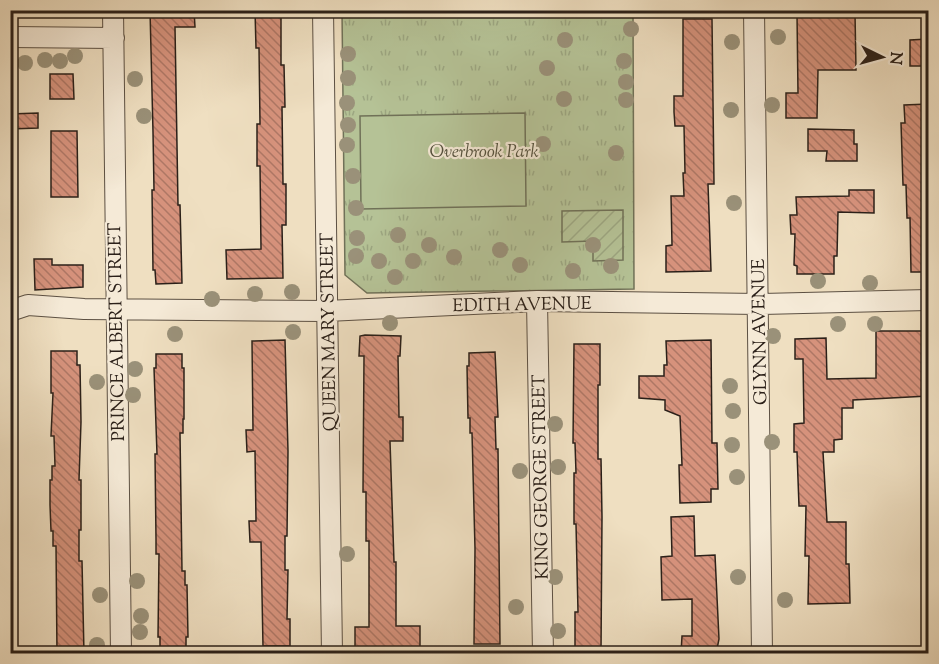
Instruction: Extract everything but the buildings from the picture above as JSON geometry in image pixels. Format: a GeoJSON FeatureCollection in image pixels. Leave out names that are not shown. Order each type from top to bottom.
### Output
{"type":"FeatureCollection","features":[{"type":"Feature","properties":{"kind":"street","name":"PRINCE ALBERT STREET"},"geometry":{"type":"LineString","coordinates":[[113,10],[121,654]]}},
{"type":"Feature","properties":{"kind":"street","name":"QUEEN MARY STREET"},"geometry":{"type":"LineString","coordinates":[[323,10],[332,654]]}},
{"type":"Feature","properties":{"kind":"street","name":"GLYNN AVENUE"},"geometry":{"type":"LineString","coordinates":[[754,10],[762,654]]}},
{"type":"Feature","properties":{"kind":"street"},"geometry":{"type":"LineString","coordinates":[[10,37],[114,38]]}},
{"type":"Feature","properties":{"kind":"street","name":"EDITH AVENUE"},"geometry":{"type":"LineString","coordinates":[[10,311],[28,305],[84,309],[327,311],[537,301],[759,304],[928,300]]}},
{"type":"Feature","properties":{"kind":"street","name":"KING GEORGE STREET"},"geometry":{"type":"LineString","coordinates":[[537,301],[543,654]]}},
{"type":"Feature","properties":{"kind":"green space","name":"Overbrook Park"},"geometry":{"type":"Polygon","coordinates":[[[342,11],[633,11],[634,289],[367,293],[345,275],[342,11]]]}},
{"type":"Feature","properties":{"kind":"green space"},"geometry":{"type":"Polygon","coordinates":[[[525,113],[526,206],[361,209],[360,116],[525,113]]]}},
{"type":"Feature","properties":{"kind":"green space"},"geometry":{"type":"Polygon","coordinates":[[[623,210],[623,260],[593,261],[593,241],[562,242],[562,211],[623,210]]]}}]}
